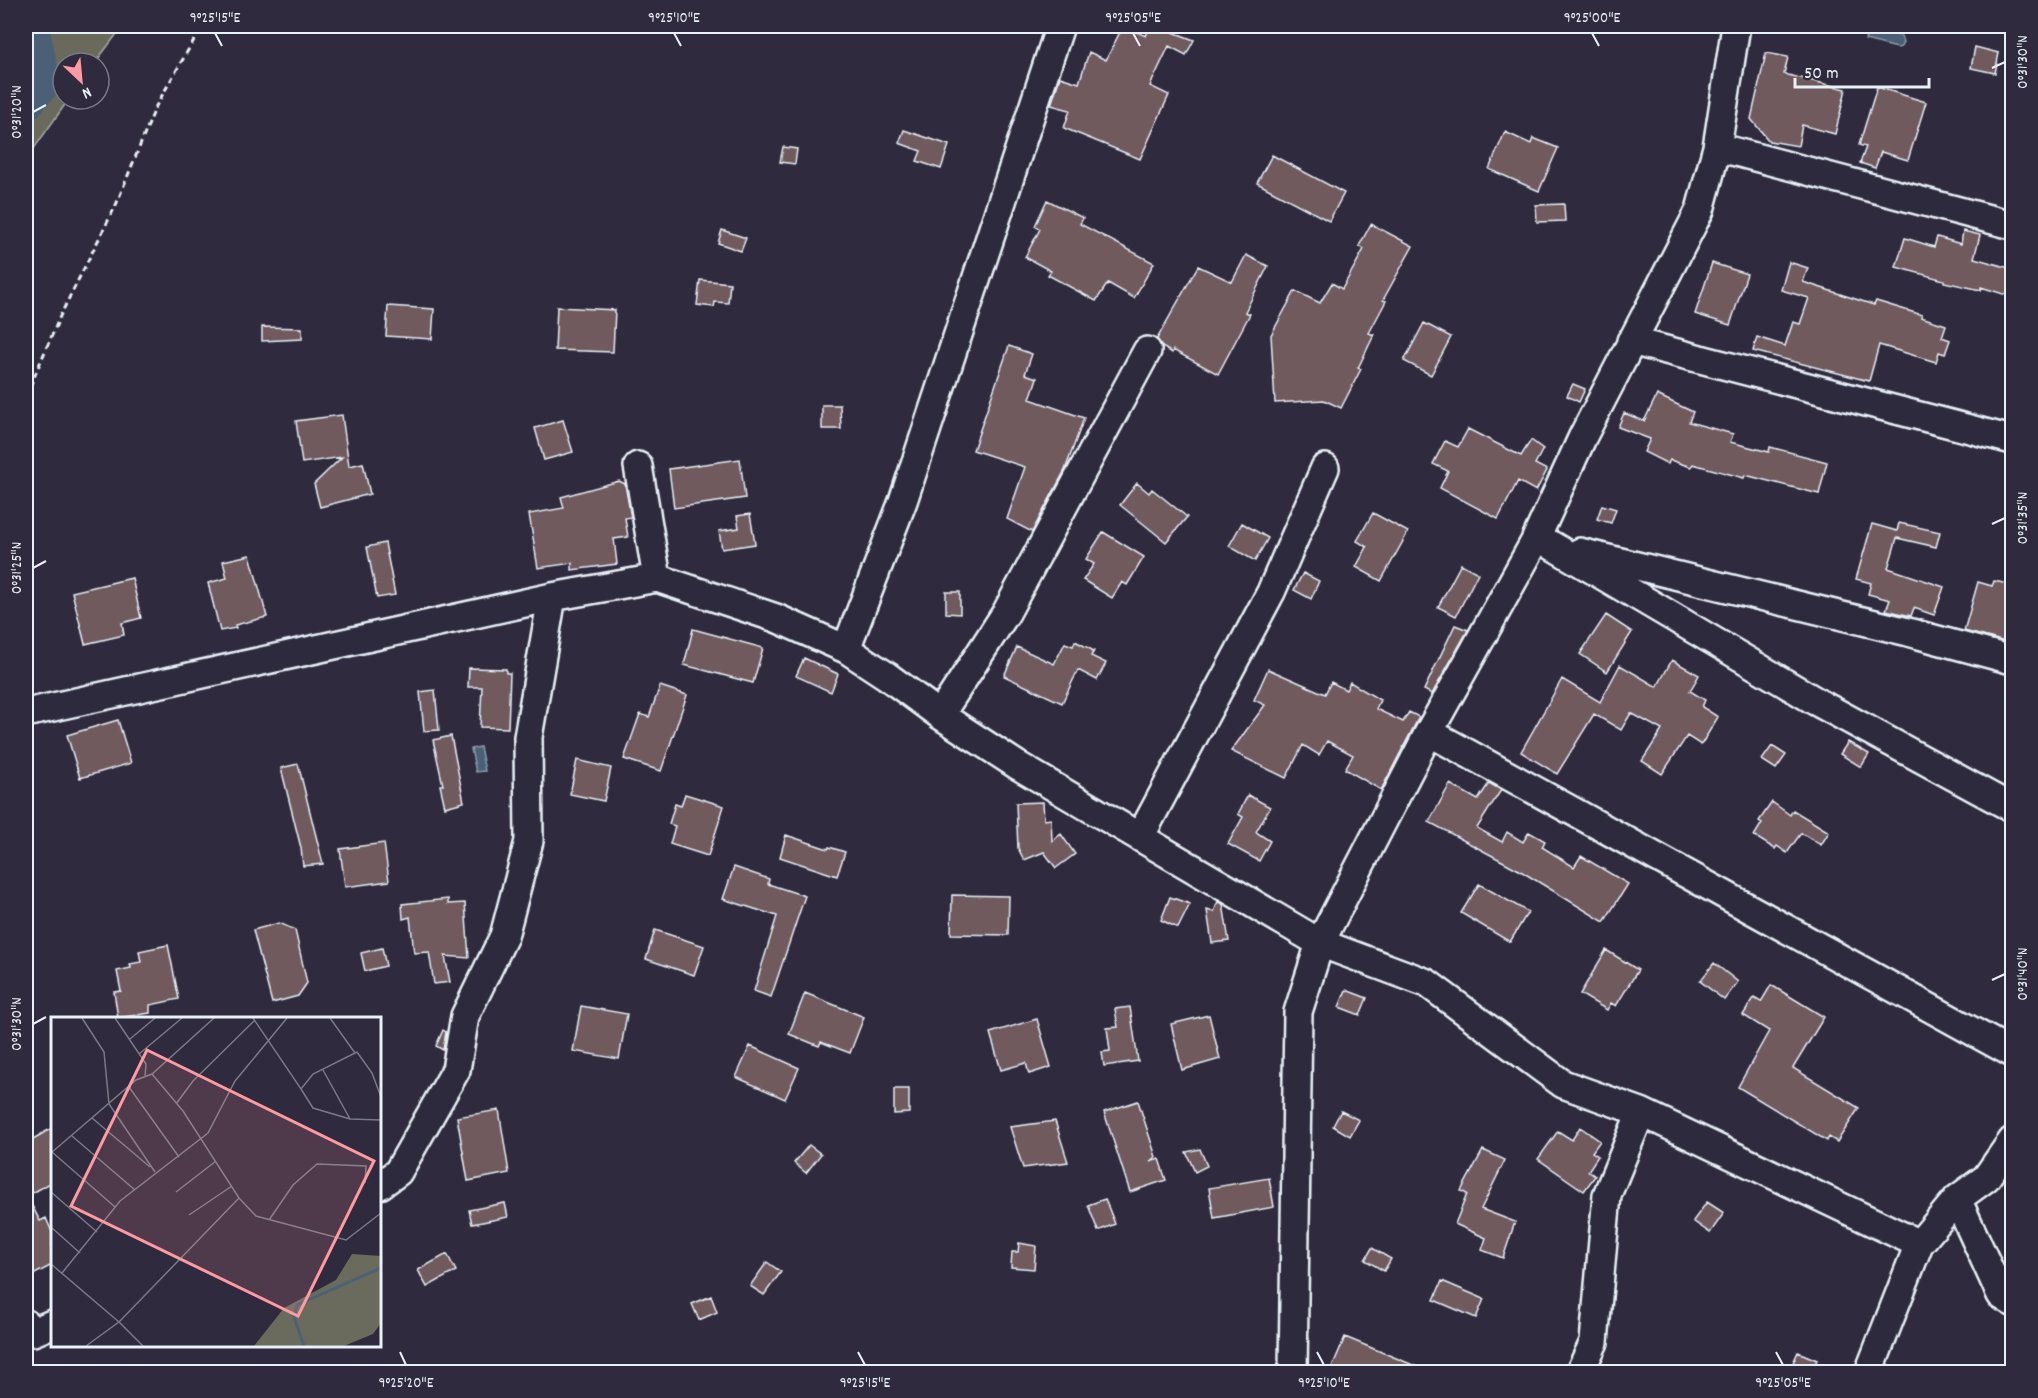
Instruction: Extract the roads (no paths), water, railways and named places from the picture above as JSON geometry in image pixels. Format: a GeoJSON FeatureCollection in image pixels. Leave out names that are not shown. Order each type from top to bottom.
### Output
{"type":"FeatureCollection","features":[{"type":"Feature","properties":{"kind":"street"},"geometry":{"type":"LineString","coordinates":[[846,650],[903,501],[1060,26]]}},
{"type":"Feature","properties":{"kind":"street"},"geometry":{"type":"LineString","coordinates":[[1293,1372],[1298,1012],[1320,943],[1429,732],[1543,544],[1583,436],[1700,210],[1717,147],[1736,26]]}},
{"type":"Feature","properties":{"kind":"street"},"geometry":{"type":"LineString","coordinates":[[1717,147],[2013,225]]}},
{"type":"Feature","properties":{"kind":"street"},"geometry":{"type":"LineString","coordinates":[[1631,341],[2013,440]]}},
{"type":"Feature","properties":{"kind":"street"},"geometry":{"type":"LineString","coordinates":[[940,715],[1006,613],[1147,351]]}},
{"type":"Feature","properties":{"kind":"street"},"geometry":{"type":"LineString","coordinates":[[639,466],[657,578]]}},
{"type":"Feature","properties":{"kind":"street"},"geometry":{"type":"LineString","coordinates":[[1140,837],[1271,592],[1325,468]]}},
{"type":"Feature","properties":{"kind":"street"},"geometry":{"type":"LineString","coordinates":[[1543,544],[1908,632],[2013,660]]}},
{"type":"Feature","properties":{"kind":"street"},"geometry":{"type":"LineString","coordinates":[[1543,544],[1817,702],[2013,808]]}},
{"type":"Feature","properties":{"kind":"street"},"geometry":{"type":"LineString","coordinates":[[26,713],[552,597],[657,578],[776,618],[846,650],[1017,765],[1320,943],[1427,983],[1563,1083],[1641,1112],[1919,1244]]}},
{"type":"Feature","properties":{"kind":"street"},"geometry":{"type":"LineString","coordinates":[[381,1184],[398,1173],[456,1070],[465,1016],[504,936],[529,841],[528,737],[552,597]]}},
{"type":"Feature","properties":{"kind":"street"},"geometry":{"type":"LineString","coordinates":[[1429,732],[2013,1053]]}},
{"type":"Feature","properties":{"kind":"street"},"geometry":{"type":"LineString","coordinates":[[1580,1372],[1594,1342],[1607,1195],[1641,1112]]}},
{"type":"Feature","properties":{"kind":"street"},"geometry":{"type":"LineString","coordinates":[[1869,1372],[1919,1244],[1957,1199],[1986,1178],[2013,1141]]}},
{"type":"Feature","properties":{"kind":"street"},"geometry":{"type":"LineString","coordinates":[[1957,1199],[2001,1295],[2013,1302]]}},
{"type":"Feature","properties":{"kind":"street"},"geometry":{"type":"LineString","coordinates":[[26,1324],[33,1332],[51,1324]]}},
{"type":"Feature","properties":{"kind":"water"},"geometry":{"type":"Polygon","coordinates":[[[1868,28],[1901,36],[1903,42],[1901,47],[1865,40],[1868,28]]]}},
{"type":"Feature","properties":{"kind":"water"},"geometry":{"type":"Polygon","coordinates":[[[480,747],[485,771],[476,772],[471,749],[480,747]]]}},
{"type":"Feature","properties":{"kind":"waterway"},"geometry":{"type":"LineString","coordinates":[[26,106],[45,83],[33,26]]}}]}
